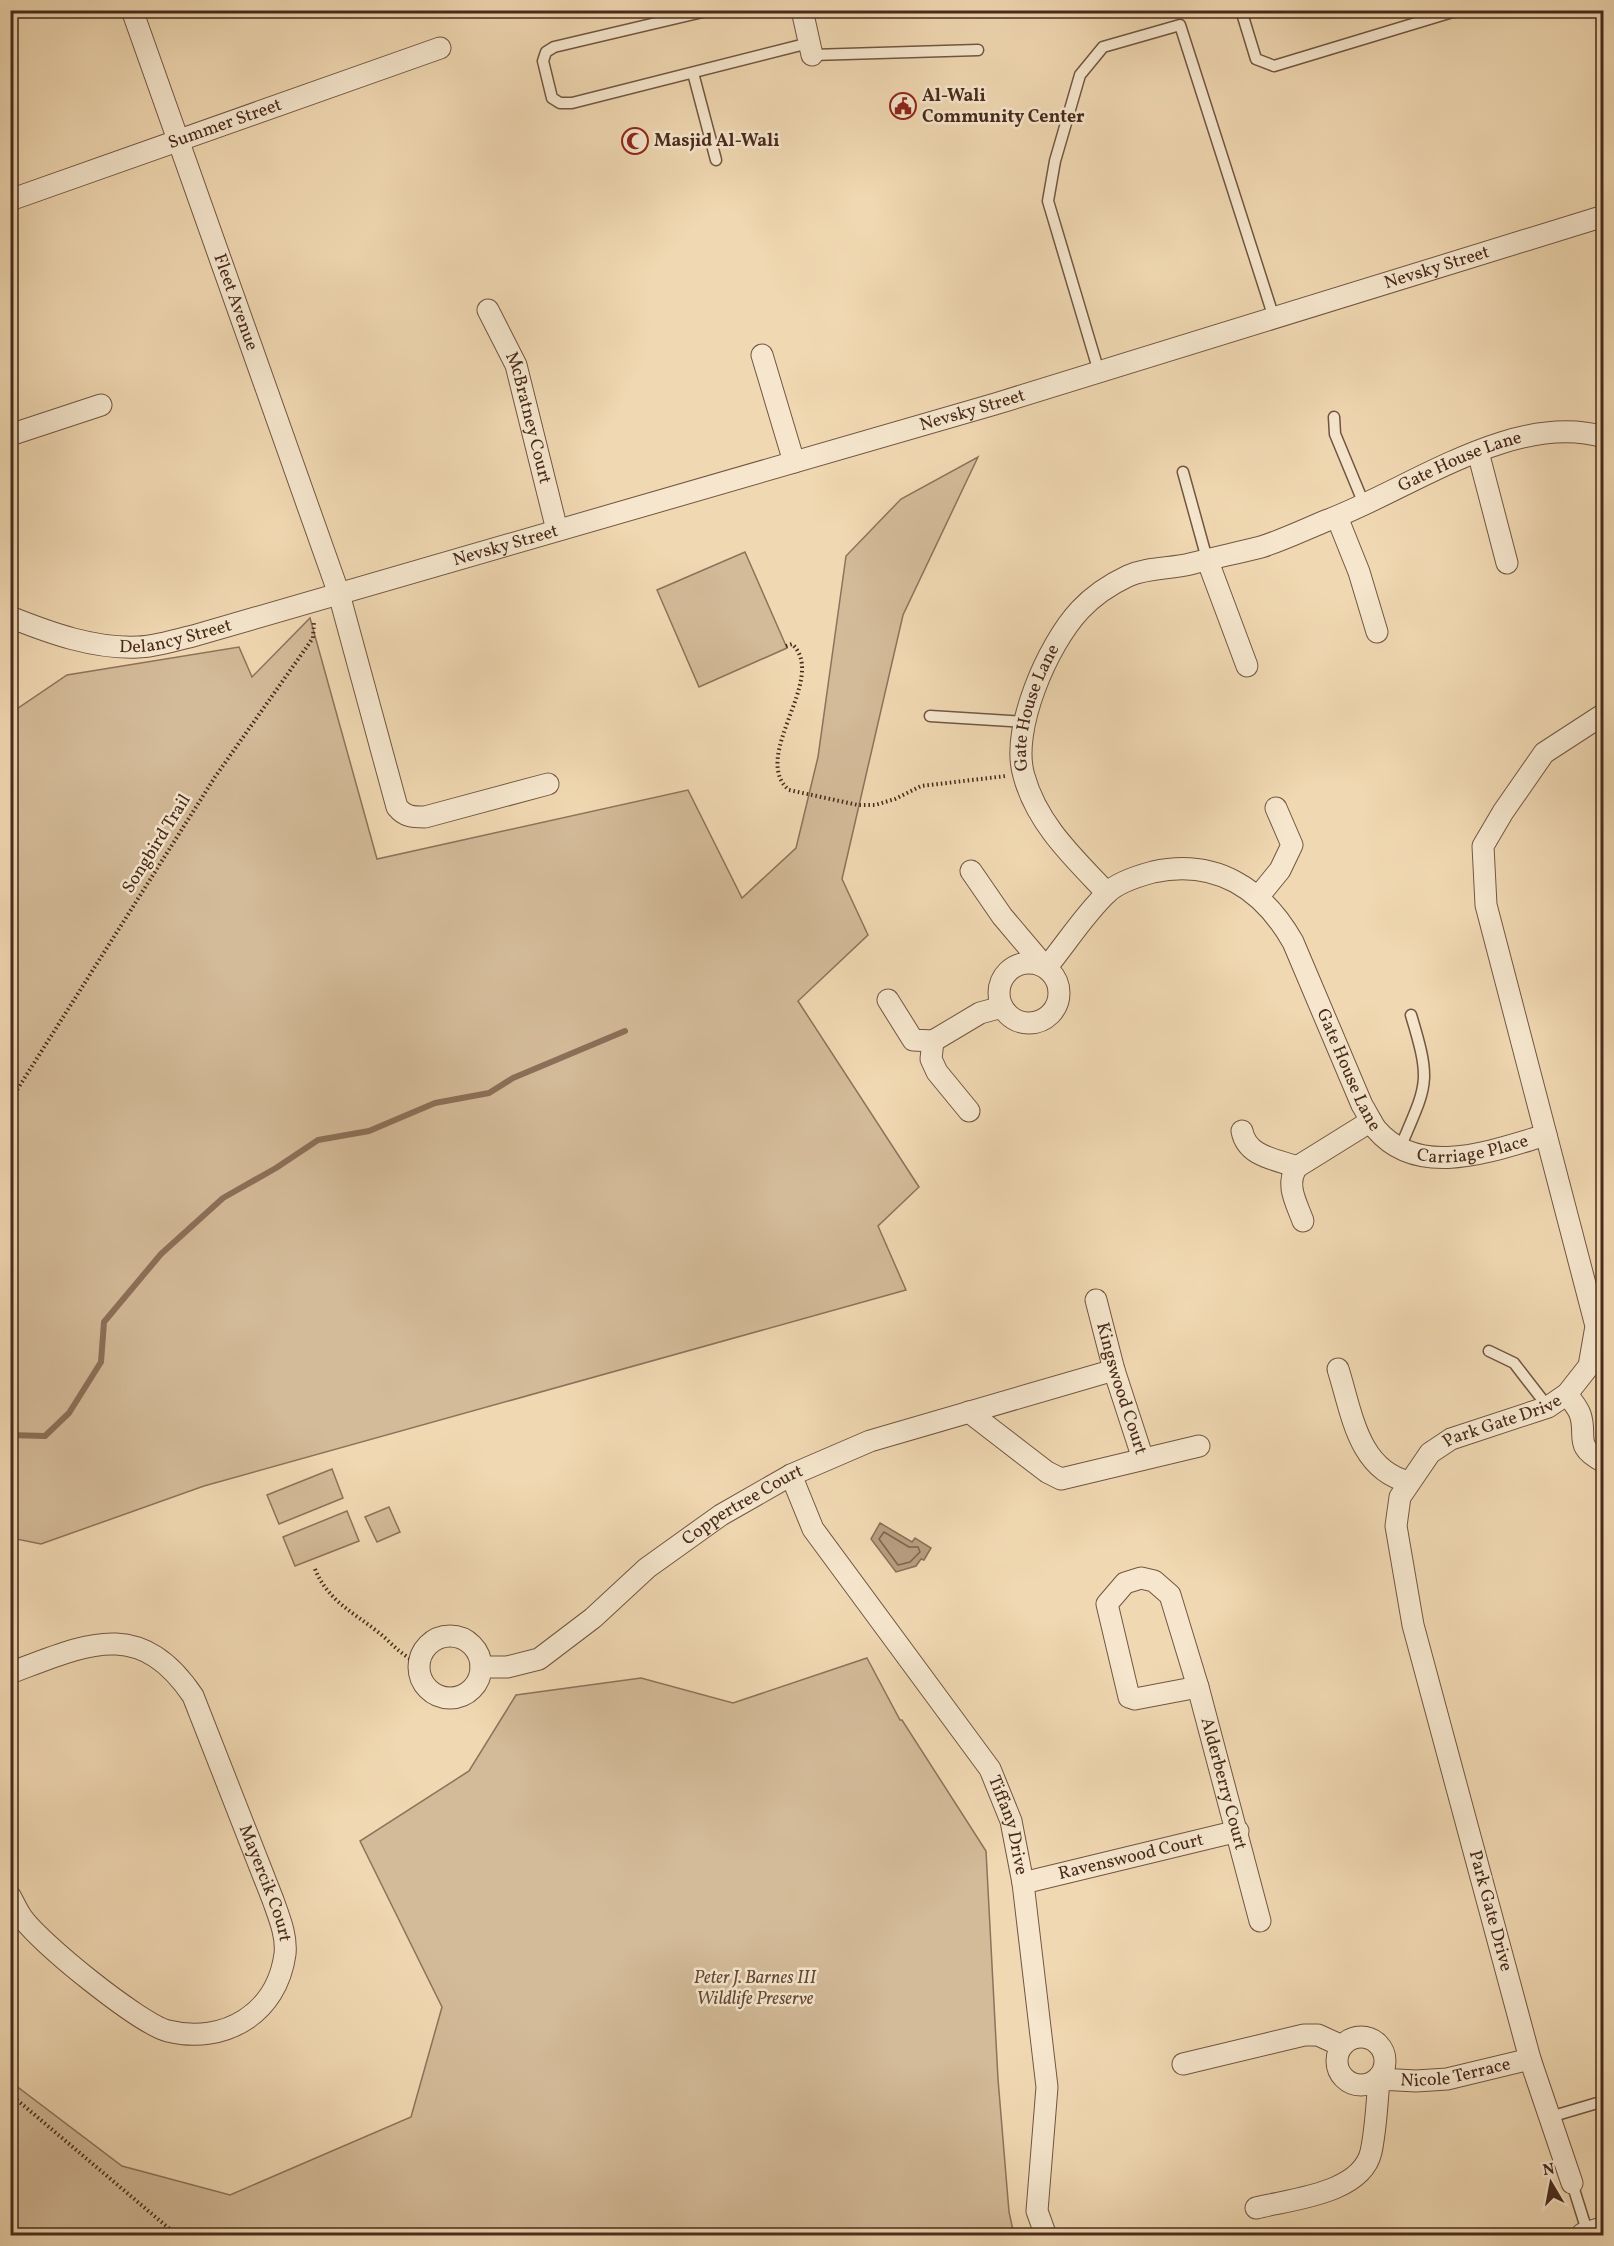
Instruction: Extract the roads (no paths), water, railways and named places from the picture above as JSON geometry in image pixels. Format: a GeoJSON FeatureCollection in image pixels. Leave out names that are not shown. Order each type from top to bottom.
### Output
{"type":"FeatureCollection","features":[{"type":"Feature","properties":{"kind":"street","name":"Fleet Avenue"},"geometry":{"type":"LineString","coordinates":[[132,10],[339,594],[397,807],[402,813],[411,817],[433,815],[548,784]]}},
{"type":"Feature","properties":{"kind":"street"},"geometry":{"type":"LineString","coordinates":[[802,10],[810,49]]}},
{"type":"Feature","properties":{"kind":"street","name":"Summer Street"},"geometry":{"type":"LineString","coordinates":[[10,200],[180,143],[440,48]]}},
{"type":"Feature","properties":{"kind":"street","name":"Nevsky Street"},"geometry":{"type":"LineString","coordinates":[[339,594],[1099,372],[1604,216]]}},
{"type":"Feature","properties":{"kind":"street","name":"McBratney Court"},"geometry":{"type":"LineString","coordinates":[[488,310],[516,365],[557,530]]}},
{"type":"Feature","properties":{"kind":"street"},"geometry":{"type":"LineString","coordinates":[[762,355],[794,462]]}},
{"type":"Feature","properties":{"kind":"street"},"geometry":{"type":"LineString","coordinates":[[10,435],[101,405]]}},
{"type":"Feature","properties":{"kind":"street","name":"Gate House Lane"},"geometry":{"type":"LineString","coordinates":[[1400,1148],[1377,1130],[1362,1106],[1293,942],[1279,918],[1258,897],[1241,885],[1218,874],[1192,869],[1167,869],[1142,875],[1107,892],[1058,841],[1033,801],[1023,774],[1021,740],[1025,722],[1032,698],[1057,644],[1071,621],[1090,600],[1127,577],[1140,572],[1207,560],[1262,546],[1337,517],[1508,439],[1547,431],[1580,432],[1604,437]]}},
{"type":"Feature","properties":{"kind":"street"},"geometry":{"type":"LineString","coordinates":[[1478,452],[1507,563]]}},
{"type":"Feature","properties":{"kind":"street"},"geometry":{"type":"LineString","coordinates":[[1337,517],[1359,572],[1377,632]]}},
{"type":"Feature","properties":{"kind":"street"},"geometry":{"type":"LineString","coordinates":[[1207,560],[1247,666]]}},
{"type":"Feature","properties":{"kind":"street","name":"Delancy Street"},"geometry":{"type":"LineString","coordinates":[[10,617],[44,630],[94,643],[138,647],[193,636],[339,594]]}},
{"type":"Feature","properties":{"kind":"street","name":"Park Gate Drive"},"geometry":{"type":"LineString","coordinates":[[1572,2182],[1530,2059],[1413,1625],[1396,1526],[1400,1497],[1430,1453],[1451,1439],[1548,1407],[1567,1394],[1589,1366],[1596,1326],[1486,905],[1484,846],[1503,812],[1544,753],[1604,714]]}},
{"type":"Feature","properties":{"kind":"street"},"geometry":{"type":"LineString","coordinates":[[1258,897],[1280,870],[1292,845],[1276,808]]}},
{"type":"Feature","properties":{"kind":"street"},"geometry":{"type":"LineString","coordinates":[[971,872],[1002,916],[1046,968],[1058,983],[1060,993],[1053,1012],[1046,1019],[1026,1023],[1008,1015],[1002,1007],[999,988],[1008,971],[1026,963],[1046,968]]}},
{"type":"Feature","properties":{"kind":"street"},"geometry":{"type":"LineString","coordinates":[[1046,968],[1107,892]]}},
{"type":"Feature","properties":{"kind":"street"},"geometry":{"type":"LineString","coordinates":[[888,1000],[913,1040],[933,1041],[980,1013],[1002,1007]]}},
{"type":"Feature","properties":{"kind":"street"},"geometry":{"type":"LineString","coordinates":[[933,1041],[931,1059],[937,1072],[969,1111]]}},
{"type":"Feature","properties":{"kind":"street"},"geometry":{"type":"LineString","coordinates":[[1303,1221],[1290,1185],[1292,1174],[1298,1167],[1371,1121]]}},
{"type":"Feature","properties":{"kind":"street"},"geometry":{"type":"LineString","coordinates":[[1242,1131],[1244,1142],[1260,1156],[1298,1167]]}},
{"type":"Feature","properties":{"kind":"street","name":"Carriage Place"},"geometry":{"type":"LineString","coordinates":[[1400,1148],[1426,1158],[1456,1156],[1492,1150],[1546,1135]]}},
{"type":"Feature","properties":{"kind":"street","name":"Kingswood Court"},"geometry":{"type":"LineString","coordinates":[[969,1412],[1047,1472],[1061,1479],[1143,1459],[1114,1370],[1096,1300]]}},
{"type":"Feature","properties":{"kind":"street"},"geometry":{"type":"LineString","coordinates":[[1338,1369],[1360,1444],[1375,1463],[1393,1478],[1409,1482]]}},
{"type":"Feature","properties":{"kind":"street","name":"Coppertree Court"},"geometry":{"type":"LineString","coordinates":[[481,1667],[507,1667],[539,1659],[593,1618],[647,1568],[721,1515],[791,1475],[870,1441],[1114,1370]]}},
{"type":"Feature","properties":{"kind":"street"},"geometry":{"type":"LineString","coordinates":[[1567,1394],[1581,1415],[1581,1441],[1595,1457],[1604,1462]]}},
{"type":"Feature","properties":{"kind":"street"},"geometry":{"type":"LineString","coordinates":[[1143,1459],[1199,1446]]}},
{"type":"Feature","properties":{"kind":"street","name":"Tiffany Drive"},"geometry":{"type":"LineString","coordinates":[[791,1475],[813,1528],[990,1769],[1011,1821],[1023,1883],[1047,2087],[1037,2211],[1046,2235]]}},
{"type":"Feature","properties":{"kind":"street","name":"Alderberry Court"},"geometry":{"type":"LineString","coordinates":[[1198,1686],[1136,1699],[1129,1697],[1107,1604],[1125,1583],[1141,1578],[1154,1581],[1170,1594],[1198,1686],[1238,1831],[1260,1921]]}},
{"type":"Feature","properties":{"kind":"street"},"geometry":{"type":"LineString","coordinates":[[447,1636],[467,1641],[475,1648],[481,1667],[480,1677],[467,1692],[448,1697],[438,1695],[423,1682],[420,1663],[429,1644],[447,1636]]}},
{"type":"Feature","properties":{"kind":"street","name":"Mayercik Court"},"geometry":{"type":"LineString","coordinates":[[10,1673],[76,1648],[103,1643],[126,1644],[147,1651],[164,1661],[179,1676],[193,1696],[273,1900],[283,1928],[285,1952],[270,1998],[238,2026],[190,2034],[167,2031],[129,2010],[49,1945],[21,1917],[10,1896]]}},
{"type":"Feature","properties":{"kind":"street","name":"Ravenswood Court"},"geometry":{"type":"LineString","coordinates":[[1023,1883],[1238,1831]]}},
{"type":"Feature","properties":{"kind":"street"},"geometry":{"type":"LineString","coordinates":[[1184,2064],[1304,2035],[1318,2035],[1342,2046]]}},
{"type":"Feature","properties":{"kind":"street","name":"Nicole Terrace"},"geometry":{"type":"LineString","coordinates":[[1379,2079],[1386,2064],[1385,2056],[1377,2043],[1363,2037],[1347,2041],[1342,2046],[1336,2060],[1337,2069],[1348,2082],[1364,2086],[1379,2079],[1416,2081],[1447,2079],[1530,2059]]}},
{"type":"Feature","properties":{"kind":"street"},"geometry":{"type":"LineString","coordinates":[[1256,2208],[1345,2185],[1358,2176],[1371,2155],[1379,2079]]}},
{"type":"Feature","properties":{"kind":"lane"},"geometry":{"type":"LineString","coordinates":[[711,10],[554,47],[546,52],[543,61],[552,98],[560,103],[572,103],[693,73],[810,49],[978,50]]}},
{"type":"Feature","properties":{"kind":"lane"},"geometry":{"type":"LineString","coordinates":[[727,10],[774,10]]}},
{"type":"Feature","properties":{"kind":"lane"},"geometry":{"type":"LineString","coordinates":[[1241,10],[1256,59],[1274,66],[1459,10]]}},
{"type":"Feature","properties":{"kind":"lane"},"geometry":{"type":"LineString","coordinates":[[1099,372],[1047,201],[1055,161],[1080,75],[1103,47],[1180,25],[1274,318]]}},
{"type":"Feature","properties":{"kind":"lane"},"geometry":{"type":"LineString","coordinates":[[693,73],[716,160]]}},
{"type":"Feature","properties":{"kind":"lane"},"geometry":{"type":"LineString","coordinates":[[1334,417],[1335,435],[1364,504]]}},
{"type":"Feature","properties":{"kind":"lane"},"geometry":{"type":"LineString","coordinates":[[1183,472],[1207,560]]}},
{"type":"Feature","properties":{"kind":"lane"},"geometry":{"type":"LineString","coordinates":[[930,716],[1025,722]]}},
{"type":"Feature","properties":{"kind":"lane"},"geometry":{"type":"LineString","coordinates":[[1400,1148],[1423,1099],[1426,1075],[1424,1057],[1411,1015]]}},
{"type":"Feature","properties":{"kind":"lane"},"geometry":{"type":"LineString","coordinates":[[1489,1351],[1514,1363],[1548,1407]]}},
{"type":"Feature","properties":{"kind":"lane"},"geometry":{"type":"LineString","coordinates":[[1550,2117],[1604,2101]]}},
{"type":"Feature","properties":{"kind":"lane","name":"Park Gate Drive"},"geometry":{"type":"LineString","coordinates":[[1572,2182],[1592,2233]]}},
{"type":"Feature","properties":{"kind":"water"},"geometry":{"type":"Polygon","coordinates":[[[880,1523],[912,1542],[915,1538],[931,1548],[924,1560],[921,1559],[916,1566],[896,1572],[871,1539],[880,1523]]]}},
{"type":"Feature","properties":{"kind":"waterway"},"geometry":{"type":"LineString","coordinates":[[10,1435],[45,1436],[69,1413],[101,1362],[104,1322],[161,1254],[223,1198],[276,1168],[318,1140],[369,1131],[435,1103],[489,1093],[513,1078],[625,1031]]}},
{"type":"Feature","properties":{"kind":"place","name":"Al-Wali Community Center"},"geometry":{"type":"Point","coordinates":[903,106]}},
{"type":"Feature","properties":{"kind":"place","name":"Masjid Al-Wali"},"geometry":{"type":"Point","coordinates":[635,141]}},
{"type":"Feature","properties":{"kind":"park label","name":"Peter J. Barnes III Wildlife Preserve"},"geometry":{"type":"Point","coordinates":[755,1988]}}]}
